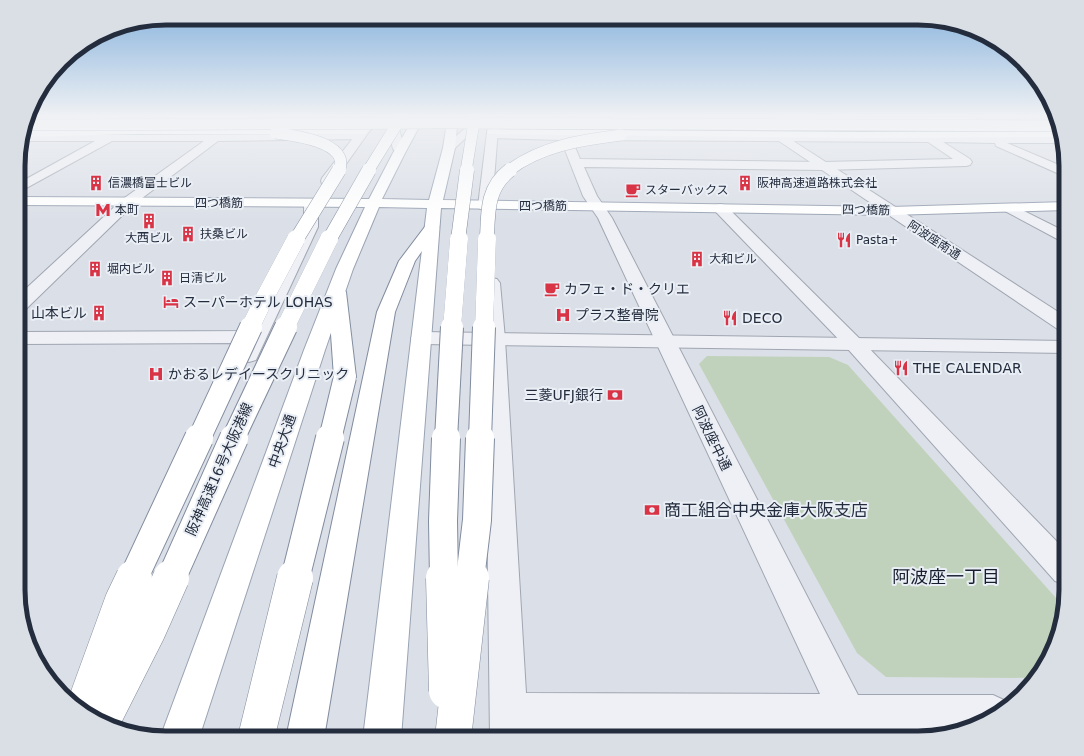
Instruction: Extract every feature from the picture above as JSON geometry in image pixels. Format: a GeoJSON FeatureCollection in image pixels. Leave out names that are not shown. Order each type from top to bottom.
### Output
{"type":"FeatureCollection","features":[{"type":"Feature","properties":{"kind":"main road"},"geometry":{"type":"LineString","coordinates":[[85,705],[123,601],[264,299],[301,231],[338,175],[342,164],[341,159],[335,151]]}},
{"type":"Feature","properties":{"kind":"main road","name":"阪神高速16号大阪港線"},"geometry":{"type":"LineString","coordinates":[[104,716],[147,632],[253,394],[317,262],[352,197],[380,151]]}},
{"type":"Feature","properties":{"kind":"main road","name":"中央大通"},"geometry":{"type":"LineString","coordinates":[[181,731],[304,378],[372,203],[398,151]]}},
{"type":"Feature","properties":{"kind":"main road"},"geometry":{"type":"LineString","coordinates":[[383,731],[433,216],[449,151]]}},
{"type":"Feature","properties":{"kind":"main road"},"geometry":{"type":"LineString","coordinates":[[448,731],[443,521],[448,382],[456,264],[464,186],[469,151]]}},
{"type":"Feature","properties":{"kind":"main road"},"geometry":{"type":"LineString","coordinates":[[454,731],[477,520],[488,208],[490,195],[495,186],[510,169],[530,157],[546,151]]}},
{"type":"Feature","properties":{"kind":"main road","name":"四つ橋筋"},"geometry":{"type":"LineString","coordinates":[[25,201],[372,203],[433,216],[485,206],[890,211],[1059,206]]}},
{"type":"Feature","properties":{"kind":"main road"},"geometry":{"type":"LineString","coordinates":[[258,731],[359,376],[386,312],[395,286],[407,261],[433,216]]}},
{"type":"Feature","properties":{"kind":"main road"},"geometry":{"type":"LineString","coordinates":[[306,731],[359,376],[337,292]]}},
{"type":"Feature","properties":{"kind":"street"},"geometry":{"type":"LineString","coordinates":[[25,185],[86,151]]}},
{"type":"Feature","properties":{"kind":"street"},"geometry":{"type":"LineString","coordinates":[[25,299],[128,202],[197,151]]}},
{"type":"Feature","properties":{"kind":"street"},"geometry":{"type":"LineString","coordinates":[[78,700],[311,227],[311,203],[349,151]]}},
{"type":"Feature","properties":{"kind":"street"},"geometry":{"type":"LineString","coordinates":[[490,151],[485,206],[495,339],[509,725],[854,726],[982,715]]}},
{"type":"Feature","properties":{"kind":"street","name":"阿波座中通"},"geometry":{"type":"LineString","coordinates":[[570,151],[590,196],[605,218],[854,726]]}},
{"type":"Feature","properties":{"kind":"street","name":"阿波座南通"},"geometry":{"type":"LineString","coordinates":[[801,151],[1059,321]]}},
{"type":"Feature","properties":{"kind":"street"},"geometry":{"type":"LineString","coordinates":[[575,163],[823,166],[966,162],[955,151]]}},
{"type":"Feature","properties":{"kind":"street"},"geometry":{"type":"LineString","coordinates":[[1017,151],[1059,170]]}},
{"type":"Feature","properties":{"kind":"street"},"geometry":{"type":"LineString","coordinates":[[720,208],[854,344],[1059,564]]}},
{"type":"Feature","properties":{"kind":"street"},"geometry":{"type":"LineString","coordinates":[[1010,208],[1059,234]]}},
{"type":"Feature","properties":{"kind":"street"},"geometry":{"type":"LineString","coordinates":[[25,338],[258,337]]}},
{"type":"Feature","properties":{"kind":"street"},"geometry":{"type":"LineString","coordinates":[[421,338],[1059,348]]}},
{"type":"Feature","properties":{"kind":"green space"},"geometry":{"type":"Polygon","coordinates":[[[707,356],[829,357],[848,365],[1059,601],[1052,635],[1040,660],[1028,678],[886,677],[857,653],[699,364],[707,356]]]}},
{"type":"Feature","properties":{"kind":"place","name":"信濃橋富士ビル"},"geometry":{"type":"Point","coordinates":[96,183]}},
{"type":"Feature","properties":{"kind":"place","name":"阪神高速道路株式会社"},"geometry":{"type":"Point","coordinates":[745,183]}},
{"type":"Feature","properties":{"kind":"place","name":"スターバックス"},"geometry":{"type":"Point","coordinates":[633,190]}},
{"type":"Feature","properties":{"kind":"place","name":"本町"},"geometry":{"type":"Point","coordinates":[103,210]}},
{"type":"Feature","properties":{"kind":"place","name":"大西ビル"},"geometry":{"type":"Point","coordinates":[149,221]}},
{"type":"Feature","properties":{"kind":"place","name":"扶桑ビル"},"geometry":{"type":"Point","coordinates":[188,234]}},
{"type":"Feature","properties":{"kind":"place","name":"Pasta+"},"geometry":{"type":"Point","coordinates":[844,240]}},
{"type":"Feature","properties":{"kind":"place","name":"大和ビル"},"geometry":{"type":"Point","coordinates":[697,259]}},
{"type":"Feature","properties":{"kind":"place","name":"堀内ビル"},"geometry":{"type":"Point","coordinates":[95,269]}},
{"type":"Feature","properties":{"kind":"place","name":"日清ビル"},"geometry":{"type":"Point","coordinates":[167,278]}},
{"type":"Feature","properties":{"kind":"place","name":"カフェ・ド・クリエ"},"geometry":{"type":"Point","coordinates":[552,289]}},
{"type":"Feature","properties":{"kind":"place","name":"スーパーホテル LOHAS"},"geometry":{"type":"Point","coordinates":[171,302]}},
{"type":"Feature","properties":{"kind":"place","name":"山本ビル"},"geometry":{"type":"Point","coordinates":[99,313]}},
{"type":"Feature","properties":{"kind":"place","name":"プラス整骨院"},"geometry":{"type":"Point","coordinates":[563,315]}},
{"type":"Feature","properties":{"kind":"place","name":"DECO"},"geometry":{"type":"Point","coordinates":[730,318]}},
{"type":"Feature","properties":{"kind":"place","name":"THE CALENDAR"},"geometry":{"type":"Point","coordinates":[901,368]}},
{"type":"Feature","properties":{"kind":"place","name":"かおるレデイースクリニック"},"geometry":{"type":"Point","coordinates":[156,374]}},
{"type":"Feature","properties":{"kind":"place","name":"三菱UFJ銀行"},"geometry":{"type":"Point","coordinates":[615,395]}},
{"type":"Feature","properties":{"kind":"place","name":"商工組合中央金庫大阪支店"},"geometry":{"type":"Point","coordinates":[652,510]}},
{"type":"Feature","properties":{"kind":"district","name":"阿波座一丁目"},"geometry":{"type":"Point","coordinates":[946,577]}}]}
